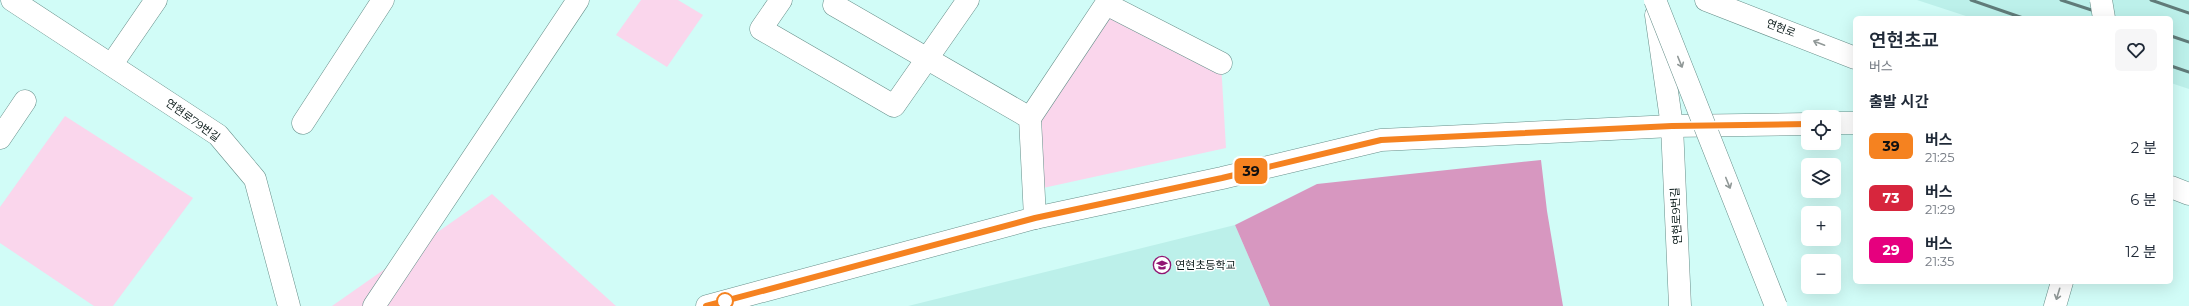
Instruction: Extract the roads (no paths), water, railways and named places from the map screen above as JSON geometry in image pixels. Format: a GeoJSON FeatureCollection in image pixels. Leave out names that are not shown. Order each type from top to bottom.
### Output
{"type":"FeatureCollection","features":[{"type":"Feature","properties":{"kind":"main road","name":"연현로79번길"},"geometry":{"type":"LineString","coordinates":[[12,0],[112,64],[218,135],[255,179],[289,306]]}},
{"type":"Feature","properties":{"kind":"main road"},"geometry":{"type":"LineString","coordinates":[[112,64],[156,0]]}},
{"type":"Feature","properties":{"kind":"main road"},"geometry":{"type":"LineString","coordinates":[[303,123],[383,0]]}},
{"type":"Feature","properties":{"kind":"main road"},"geometry":{"type":"LineString","coordinates":[[374,306],[578,0]]}},
{"type":"Feature","properties":{"kind":"main road"},"geometry":{"type":"LineString","coordinates":[[778,1],[761,29],[894,106],[968,0]]}},
{"type":"Feature","properties":{"kind":"main road"},"geometry":{"type":"LineString","coordinates":[[1655,0],[1776,306]]}},
{"type":"Feature","properties":{"kind":"main road","name":"연현로9번길"},"geometry":{"type":"LineString","coordinates":[[1655,0],[1672,126],[1680,306]]}},
{"type":"Feature","properties":{"kind":"main road","name":"연현로"},"geometry":{"type":"LineString","coordinates":[[1706,0],[1853,57]]}},
{"type":"Feature","properties":{"kind":"main road"},"geometry":{"type":"LineString","coordinates":[[2101,0],[2104,16]]}},
{"type":"Feature","properties":{"kind":"main road"},"geometry":{"type":"LineString","coordinates":[[1035,218],[1030,118],[1106,4],[1221,63]]}},
{"type":"Feature","properties":{"kind":"main road"},"geometry":{"type":"LineString","coordinates":[[834,5],[1030,118]]}},
{"type":"Feature","properties":{"kind":"main road"},"geometry":{"type":"LineString","coordinates":[[0,138],[25,101]]}},
{"type":"Feature","properties":{"kind":"main road"},"geometry":{"type":"LineString","coordinates":[[1841,123],[1853,123]]}},
{"type":"Feature","properties":{"kind":"main road"},"geometry":{"type":"LineString","coordinates":[[706,306],[1035,218],[1222,178],[1381,140],[1672,126],[1801,124]]}},
{"type":"Feature","properties":{"kind":"main road"},"geometry":{"type":"LineString","coordinates":[[2173,188],[2189,194]]}},
{"type":"Feature","properties":{"kind":"main road"},"geometry":{"type":"LineString","coordinates":[[2055,306],[2061,284]]}},
{"type":"Feature","properties":{"kind":"railway"},"geometry":{"type":"LineString","coordinates":[[1971,0],[2017,16]]}},
{"type":"Feature","properties":{"kind":"railway"},"geometry":{"type":"LineString","coordinates":[[2061,0],[2110,16]]}},
{"type":"Feature","properties":{"kind":"railway"},"geometry":{"type":"LineString","coordinates":[[2151,0],[2189,13]]}},
{"type":"Feature","properties":{"kind":"railway"},"geometry":{"type":"LineString","coordinates":[[2173,37],[2189,42]]}},
{"type":"Feature","properties":{"kind":"railway"},"geometry":{"type":"LineString","coordinates":[[2173,67],[2189,72]]}},
{"type":"Feature","properties":{"kind":"place","name":"연현초등학교"},"geometry":{"type":"Point","coordinates":[1162,265]}}]}
